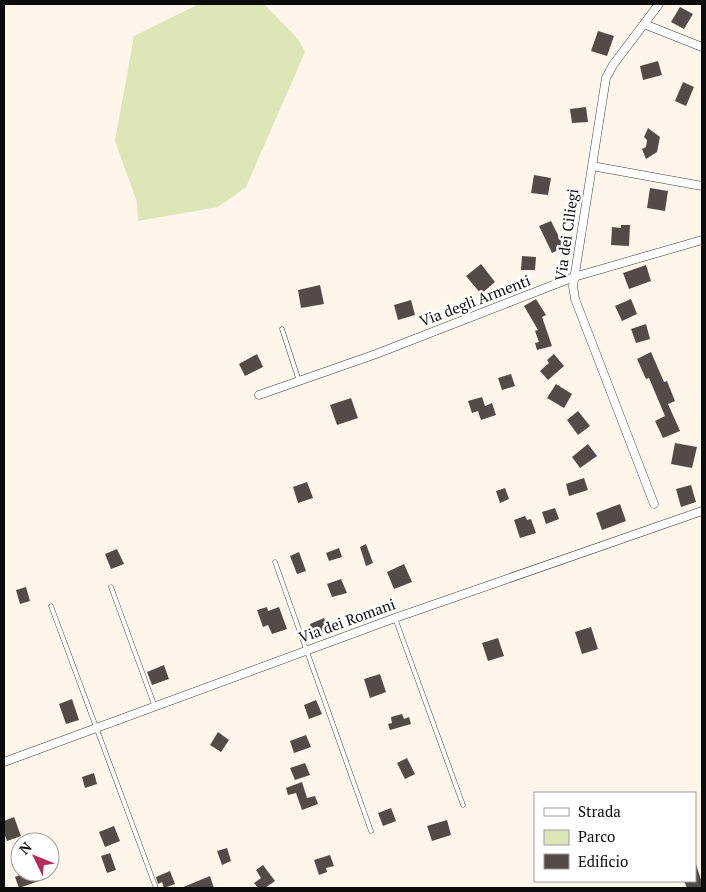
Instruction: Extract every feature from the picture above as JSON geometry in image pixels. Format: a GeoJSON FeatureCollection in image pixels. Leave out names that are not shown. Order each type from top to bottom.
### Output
{"type":"FeatureCollection","features":[{"type":"Feature","properties":{"kind":"street","name":"Via dei Ciliegi"},"geometry":{"type":"LineString","coordinates":[[654,504],[573,289],[608,75],[613,65],[659,4]]}},
{"type":"Feature","properties":{"kind":"street"},"geometry":{"type":"LineString","coordinates":[[644,24],[702,47]]}},
{"type":"Feature","properties":{"kind":"street"},"geometry":{"type":"LineString","coordinates":[[592,166],[702,186]]}},
{"type":"Feature","properties":{"kind":"street","name":"Via degli Armenti"},"geometry":{"type":"LineString","coordinates":[[259,395],[376,354],[574,277],[702,240]]}},
{"type":"Feature","properties":{"kind":"street","name":"Via dei Romani"},"geometry":{"type":"LineString","coordinates":[[4,762],[395,618],[702,511]]}},
{"type":"Feature","properties":{"kind":"lane"},"geometry":{"type":"LineString","coordinates":[[282,329],[299,381]]}},
{"type":"Feature","properties":{"kind":"lane"},"geometry":{"type":"LineString","coordinates":[[275,562],[371,831]]}},
{"type":"Feature","properties":{"kind":"lane"},"geometry":{"type":"LineString","coordinates":[[111,587],[155,706]]}},
{"type":"Feature","properties":{"kind":"lane"},"geometry":{"type":"LineString","coordinates":[[51,606],[156,888]]}},
{"type":"Feature","properties":{"kind":"lane"},"geometry":{"type":"LineString","coordinates":[[395,618],[463,805]]}},
{"type":"Feature","properties":{"kind":"green space"},"geometry":{"type":"Polygon","coordinates":[[[199,4],[264,4],[298,39],[305,52],[246,187],[218,207],[138,221],[137,202],[115,141],[134,36],[199,4]]]}},
{"type":"Feature","properties":{"kind":"building"},"geometry":{"type":"Polygon","coordinates":[[[680,7],[693,14],[684,29],[671,22],[680,7]]]}},
{"type":"Feature","properties":{"kind":"building"},"geometry":{"type":"Polygon","coordinates":[[[598,31],[614,36],[607,56],[591,51],[598,31]]]}},
{"type":"Feature","properties":{"kind":"building"},"geometry":{"type":"Polygon","coordinates":[[[658,61],[662,75],[643,80],[640,66],[658,61]]]}},
{"type":"Feature","properties":{"kind":"building"},"geometry":{"type":"Polygon","coordinates":[[[683,82],[694,87],[686,106],[675,101],[683,82]]]}},
{"type":"Feature","properties":{"kind":"building"},"geometry":{"type":"Polygon","coordinates":[[[586,107],[588,122],[572,123],[570,109],[586,107]]]}},
{"type":"Feature","properties":{"kind":"building"},"geometry":{"type":"Polygon","coordinates":[[[648,128],[660,137],[657,152],[646,159],[642,149],[646,147],[647,140],[644,137],[648,128]]]}},
{"type":"Feature","properties":{"kind":"building"},"geometry":{"type":"Polygon","coordinates":[[[534,175],[551,178],[548,195],[531,193],[534,175]]]}},
{"type":"Feature","properties":{"kind":"building"},"geometry":{"type":"Polygon","coordinates":[[[650,188],[668,191],[665,211],[647,208],[650,188]]]}},
{"type":"Feature","properties":{"kind":"building"},"geometry":{"type":"Polygon","coordinates":[[[551,221],[564,247],[552,253],[539,226],[551,221]]]}},
{"type":"Feature","properties":{"kind":"building"},"geometry":{"type":"Polygon","coordinates":[[[621,225],[630,225],[629,246],[611,245],[612,227],[621,228],[621,225]]]}},
{"type":"Feature","properties":{"kind":"building"},"geometry":{"type":"Polygon","coordinates":[[[522,256],[536,257],[535,270],[521,270],[522,256]]]}},
{"type":"Feature","properties":{"kind":"building"},"geometry":{"type":"Polygon","coordinates":[[[481,264],[495,282],[481,294],[466,276],[481,264]]]}},
{"type":"Feature","properties":{"kind":"building"},"geometry":{"type":"Polygon","coordinates":[[[646,265],[651,281],[629,289],[623,273],[646,265]]]}},
{"type":"Feature","properties":{"kind":"building"},"geometry":{"type":"Polygon","coordinates":[[[320,285],[324,304],[301,308],[298,290],[320,285]]]}},
{"type":"Feature","properties":{"kind":"building"},"geometry":{"type":"Polygon","coordinates":[[[536,299],[546,315],[542,317],[552,346],[537,350],[535,343],[539,342],[535,331],[538,330],[524,306],[536,299]]]}},
{"type":"Feature","properties":{"kind":"building"},"geometry":{"type":"Polygon","coordinates":[[[631,299],[637,314],[622,321],[615,306],[631,299]]]}},
{"type":"Feature","properties":{"kind":"building"},"geometry":{"type":"Polygon","coordinates":[[[411,300],[415,315],[398,320],[394,305],[411,300]]]}},
{"type":"Feature","properties":{"kind":"building"},"geometry":{"type":"Polygon","coordinates":[[[646,324],[650,339],[636,343],[631,329],[646,324]]]}},
{"type":"Feature","properties":{"kind":"building"},"geometry":{"type":"Polygon","coordinates":[[[651,352],[664,382],[667,381],[675,401],[668,404],[680,431],[663,438],[655,421],[665,416],[649,378],[646,379],[637,359],[651,352]]]}},
{"type":"Feature","properties":{"kind":"building"},"geometry":{"type":"Polygon","coordinates":[[[257,354],[263,367],[245,376],[239,364],[257,354]]]}},
{"type":"Feature","properties":{"kind":"building"},"geometry":{"type":"Polygon","coordinates":[[[554,354],[564,366],[548,380],[540,371],[549,363],[547,360],[554,354]]]}},
{"type":"Feature","properties":{"kind":"building"},"geometry":{"type":"Polygon","coordinates":[[[511,374],[515,386],[502,390],[498,378],[511,374]]]}},
{"type":"Feature","properties":{"kind":"building"},"geometry":{"type":"Polygon","coordinates":[[[556,384],[572,394],[564,408],[547,398],[556,384]]]}},
{"type":"Feature","properties":{"kind":"building"},"geometry":{"type":"Polygon","coordinates":[[[482,397],[485,406],[492,403],[496,415],[481,420],[478,411],[472,413],[468,401],[482,397]]]}},
{"type":"Feature","properties":{"kind":"building"},"geometry":{"type":"Polygon","coordinates":[[[351,398],[358,418],[337,425],[330,405],[351,398]]]}},
{"type":"Feature","properties":{"kind":"building"},"geometry":{"type":"Polygon","coordinates":[[[578,411],[590,426],[578,435],[567,420],[578,411]]]}},
{"type":"Feature","properties":{"kind":"building"},"geometry":{"type":"Polygon","coordinates":[[[675,443],[697,447],[692,468],[671,464],[675,443]]]}},
{"type":"Feature","properties":{"kind":"building"},"geometry":{"type":"Polygon","coordinates":[[[588,444],[597,456],[580,468],[572,457],[588,444]]]}},
{"type":"Feature","properties":{"kind":"building"},"geometry":{"type":"Polygon","coordinates":[[[584,478],[588,490],[569,496],[566,484],[584,478]]]}},
{"type":"Feature","properties":{"kind":"building"},"geometry":{"type":"Polygon","coordinates":[[[307,482],[313,498],[298,503],[293,487],[307,482]]]}},
{"type":"Feature","properties":{"kind":"building"},"geometry":{"type":"Polygon","coordinates":[[[691,485],[696,502],[681,507],[676,489],[691,485]]]}},
{"type":"Feature","properties":{"kind":"building"},"geometry":{"type":"Polygon","coordinates":[[[505,488],[509,499],[500,503],[496,491],[505,488]]]}},
{"type":"Feature","properties":{"kind":"building"},"geometry":{"type":"Polygon","coordinates":[[[620,504],[626,521],[602,530],[596,513],[620,504]]]}},
{"type":"Feature","properties":{"kind":"building"},"geometry":{"type":"Polygon","coordinates":[[[555,508],[559,519],[546,524],[542,512],[555,508]]]}},
{"type":"Feature","properties":{"kind":"building"},"geometry":{"type":"Polygon","coordinates":[[[525,516],[527,520],[531,519],[536,533],[520,538],[514,520],[525,516]]]}},
{"type":"Feature","properties":{"kind":"building"},"geometry":{"type":"Polygon","coordinates":[[[366,544],[373,563],[366,566],[360,547],[366,544]]]}},
{"type":"Feature","properties":{"kind":"building"},"geometry":{"type":"Polygon","coordinates":[[[339,548],[342,557],[329,561],[326,553],[339,548]]]}},
{"type":"Feature","properties":{"kind":"building"},"geometry":{"type":"Polygon","coordinates":[[[117,549],[124,564],[111,569],[105,554],[117,549]]]}},
{"type":"Feature","properties":{"kind":"building"},"geometry":{"type":"Polygon","coordinates":[[[299,552],[306,571],[297,574],[290,556],[299,552]]]}},
{"type":"Feature","properties":{"kind":"building"},"geometry":{"type":"Polygon","coordinates":[[[404,564],[412,582],[394,589],[387,572],[404,564]]]}},
{"type":"Feature","properties":{"kind":"building"},"geometry":{"type":"Polygon","coordinates":[[[341,579],[347,593],[332,597],[327,584],[341,579]]]}},
{"type":"Feature","properties":{"kind":"building"},"geometry":{"type":"Polygon","coordinates":[[[26,587],[30,601],[20,604],[16,590],[26,587]]]}},
{"type":"Feature","properties":{"kind":"building"},"geometry":{"type":"Polygon","coordinates":[[[267,607],[268,611],[279,607],[287,629],[272,634],[268,625],[263,627],[257,610],[267,607]]]}},
{"type":"Feature","properties":{"kind":"building"},"geometry":{"type":"Polygon","coordinates":[[[324,618],[329,630],[314,636],[310,624],[324,618]]]}},
{"type":"Feature","properties":{"kind":"building"},"geometry":{"type":"Polygon","coordinates":[[[591,627],[598,649],[582,654],[575,632],[591,627]]]}},
{"type":"Feature","properties":{"kind":"building"},"geometry":{"type":"Polygon","coordinates":[[[498,638],[504,656],[488,661],[482,643],[498,638]]]}},
{"type":"Feature","properties":{"kind":"building"},"geometry":{"type":"Polygon","coordinates":[[[164,665],[169,679],[152,685],[147,672],[164,665]]]}},
{"type":"Feature","properties":{"kind":"building"},"geometry":{"type":"Polygon","coordinates":[[[380,674],[386,692],[370,698],[364,679],[380,674]]]}},
{"type":"Feature","properties":{"kind":"building"},"geometry":{"type":"Polygon","coordinates":[[[72,699],[79,720],[66,724],[59,704],[72,699]]]}},
{"type":"Feature","properties":{"kind":"building"},"geometry":{"type":"Polygon","coordinates":[[[316,700],[322,714],[309,719],[304,705],[316,700]]]}},
{"type":"Feature","properties":{"kind":"building"},"geometry":{"type":"Polygon","coordinates":[[[402,714],[404,719],[409,717],[411,724],[390,730],[388,724],[392,723],[391,717],[402,714]]]}},
{"type":"Feature","properties":{"kind":"building"},"geometry":{"type":"Polygon","coordinates":[[[218,732],[229,740],[221,752],[210,745],[218,732]]]}},
{"type":"Feature","properties":{"kind":"building"},"geometry":{"type":"Polygon","coordinates":[[[306,735],[311,747],[294,753],[290,741],[306,735]]]}},
{"type":"Feature","properties":{"kind":"building"},"geometry":{"type":"Polygon","coordinates":[[[407,758],[415,774],[405,779],[397,763],[407,758]]]}},
{"type":"Feature","properties":{"kind":"building"},"geometry":{"type":"Polygon","coordinates":[[[305,763],[310,775],[295,780],[290,768],[305,763]]]}},
{"type":"Feature","properties":{"kind":"building"},"geometry":{"type":"Polygon","coordinates":[[[94,773],[97,784],[85,788],[82,777],[94,773]]]}},
{"type":"Feature","properties":{"kind":"building"},"geometry":{"type":"Polygon","coordinates":[[[302,782],[307,798],[315,796],[318,804],[302,810],[296,793],[288,795],[286,788],[302,782]]]}},
{"type":"Feature","properties":{"kind":"building"},"geometry":{"type":"Polygon","coordinates":[[[391,808],[396,821],[383,826],[378,813],[391,808]]]}},
{"type":"Feature","properties":{"kind":"building"},"geometry":{"type":"Polygon","coordinates":[[[14,817],[20,832],[10,832],[10,840],[7,841],[4,833],[4,821],[14,817]]]}},
{"type":"Feature","properties":{"kind":"building"},"geometry":{"type":"Polygon","coordinates":[[[447,820],[451,835],[432,841],[427,826],[447,820]]]}},
{"type":"Feature","properties":{"kind":"building"},"geometry":{"type":"Polygon","coordinates":[[[114,826],[120,841],[105,847],[99,832],[114,826]]]}},
{"type":"Feature","properties":{"kind":"building"},"geometry":{"type":"Polygon","coordinates":[[[227,848],[231,861],[222,865],[217,851],[227,848]]]}},
{"type":"Feature","properties":{"kind":"building"},"geometry":{"type":"Polygon","coordinates":[[[110,853],[116,870],[107,873],[101,856],[110,853]]]}},
{"type":"Feature","properties":{"kind":"building"},"geometry":{"type":"Polygon","coordinates":[[[330,855],[334,866],[326,868],[327,872],[319,875],[314,860],[330,855]]]}},
{"type":"Feature","properties":{"kind":"building"},"geometry":{"type":"Polygon","coordinates":[[[696,864],[702,888],[687,888],[684,882],[696,882],[696,864]]]}},
{"type":"Feature","properties":{"kind":"building"},"geometry":{"type":"Polygon","coordinates":[[[263,865],[275,881],[265,888],[258,888],[254,883],[261,878],[256,870],[263,865]]]}},
{"type":"Feature","properties":{"kind":"building"},"geometry":{"type":"Polygon","coordinates":[[[170,871],[175,884],[164,888],[162,882],[158,884],[156,877],[170,871]]]}},
{"type":"Feature","properties":{"kind":"building"},"geometry":{"type":"Polygon","coordinates":[[[210,876],[214,888],[181,888],[210,876]]]}},
{"type":"Feature","properties":{"kind":"building"},"geometry":{"type":"Polygon","coordinates":[[[17,882],[36,882],[19,888],[17,882]]]}}]}
